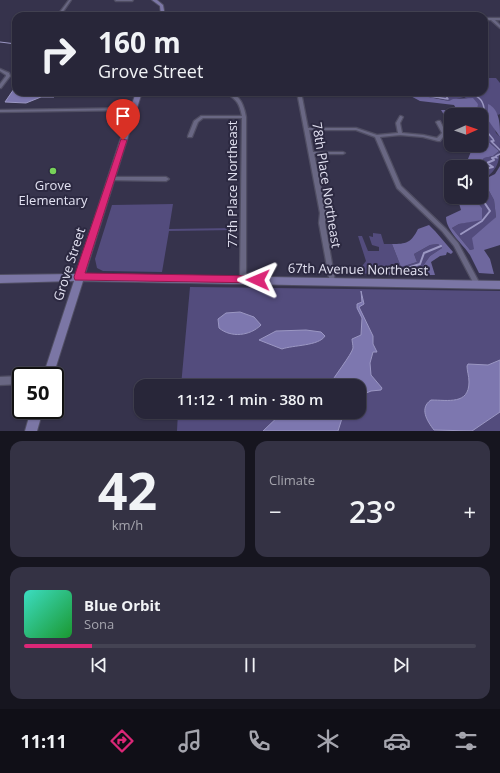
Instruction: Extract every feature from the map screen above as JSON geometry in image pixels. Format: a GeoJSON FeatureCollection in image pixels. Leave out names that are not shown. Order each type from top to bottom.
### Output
{"type":"FeatureCollection","features":[{"type":"Feature","properties":{"kind":"street"},"geometry":{"type":"LineString","coordinates":[[61,12],[70,0]]}},
{"type":"Feature","properties":{"kind":"street"},"geometry":{"type":"LineString","coordinates":[[116,0],[132,0]]}},
{"type":"Feature","properties":{"kind":"street"},"geometry":{"type":"LineString","coordinates":[[154,0],[162,6],[163,12]]}},
{"type":"Feature","properties":{"kind":"street"},"geometry":{"type":"LineString","coordinates":[[488,19],[500,19]]}},
{"type":"Feature","properties":{"kind":"street"},"geometry":{"type":"LineString","coordinates":[[492,19],[500,28]]}},
{"type":"Feature","properties":{"kind":"street"},"geometry":{"type":"LineString","coordinates":[[0,70],[8,74],[0,87]]}},
{"type":"Feature","properties":{"kind":"street","name":"Grove Street"},"geometry":{"type":"LineString","coordinates":[[51,367],[138,96]]}},
{"type":"Feature","properties":{"kind":"street","name":"77th Place Northeast"},"geometry":{"type":"LineString","coordinates":[[235,96],[242,104],[244,117],[243,280]]}},
{"type":"Feature","properties":{"kind":"street","name":"78th Place Northeast"},"geometry":{"type":"LineString","coordinates":[[300,96],[308,129],[323,213],[322,223],[332,281]]}},
{"type":"Feature","properties":{"kind":"street"},"geometry":{"type":"LineString","coordinates":[[0,111],[133,109]]}},
{"type":"Feature","properties":{"kind":"street"},"geometry":{"type":"LineString","coordinates":[[190,136],[196,122],[202,117],[244,117]]}},
{"type":"Feature","properties":{"kind":"street"},"geometry":{"type":"LineString","coordinates":[[400,134],[398,123],[401,117]]}},
{"type":"Feature","properties":{"kind":"street"},"geometry":{"type":"LineString","coordinates":[[308,129],[356,128],[377,136],[400,134],[438,140],[444,133],[438,122]]}},
{"type":"Feature","properties":{"kind":"street"},"geometry":{"type":"LineString","coordinates":[[377,136],[399,187],[444,230],[456,246],[477,284]]}},
{"type":"Feature","properties":{"kind":"street"},"geometry":{"type":"LineString","coordinates":[[312,153],[343,153]]}},
{"type":"Feature","properties":{"kind":"street"},"geometry":{"type":"LineString","coordinates":[[111,179],[166,178]]}},
{"type":"Feature","properties":{"kind":"street","name":"67th Avenue Northeast"},"geometry":{"type":"LineString","coordinates":[[0,279],[79,277],[500,285]]}},
{"type":"Feature","properties":{"kind":"street"},"geometry":{"type":"LineString","coordinates":[[0,381],[12,380]]}},
{"type":"Feature","properties":{"kind":"street"},"geometry":{"type":"LineString","coordinates":[[31,431],[34,419]]}},
{"type":"Feature","properties":{"kind":"shaded area"},"geometry":{"type":"Polygon","coordinates":[[[488,78],[496,78],[500,83],[500,114],[498,115],[488,105],[496,133],[500,137],[500,152],[498,163],[488,177],[488,160],[483,160],[484,158],[493,156],[499,151],[488,142],[488,108],[478,108],[478,104],[464,97],[449,101],[420,96],[488,96],[488,78]]]}},
{"type":"Feature","properties":{"kind":"shaded area"},"geometry":{"type":"Polygon","coordinates":[[[12,92],[12,96],[55,96],[41,97],[26,103],[5,102],[12,92]]]}},
{"type":"Feature","properties":{"kind":"shaded area"},"geometry":{"type":"Polygon","coordinates":[[[411,96],[423,96],[449,101],[453,99],[473,98],[478,104],[478,108],[456,108],[454,105],[420,101],[411,96]]]}},
{"type":"Feature","properties":{"kind":"shaded area"},"geometry":{"type":"Polygon","coordinates":[[[488,104],[492,106],[497,114],[500,137],[488,120],[488,104]]]}},
{"type":"Feature","properties":{"kind":"shaded area"},"geometry":{"type":"Polygon","coordinates":[[[488,142],[499,151],[493,156],[484,158],[483,160],[463,160],[468,159],[471,152],[488,152],[488,142]]]}},
{"type":"Feature","properties":{"kind":"shaded area"},"geometry":{"type":"Polygon","coordinates":[[[500,166],[500,245],[484,250],[490,259],[494,274],[479,273],[470,255],[449,227],[446,217],[461,210],[459,204],[479,204],[482,208],[482,220],[459,224],[452,228],[470,250],[474,249],[472,238],[496,217],[494,200],[488,189],[488,178],[495,174],[500,166]]]}},
{"type":"Feature","properties":{"kind":"shaded area"},"geometry":{"type":"Polygon","coordinates":[[[488,189],[494,200],[496,217],[486,227],[474,249],[470,250],[452,228],[459,224],[482,219],[482,208],[479,204],[488,204],[488,189]]]}},
{"type":"Feature","properties":{"kind":"shaded area"},"geometry":{"type":"Polygon","coordinates":[[[173,204],[169,229],[234,228],[234,230],[169,231],[162,272],[103,271],[97,268],[95,259],[112,205],[173,204]]]}},
{"type":"Feature","properties":{"kind":"shaded area"},"geometry":{"type":"Polygon","coordinates":[[[429,225],[453,252],[451,254],[447,252],[446,255],[440,256],[431,262],[435,275],[402,275],[420,270],[430,256],[442,248],[438,244],[430,245],[414,254],[417,262],[401,267],[392,244],[408,242],[418,229],[429,225]]]}},
{"type":"Feature","properties":{"kind":"shaded area"},"geometry":{"type":"Polygon","coordinates":[[[373,233],[381,234],[384,244],[392,244],[401,267],[417,262],[414,254],[430,245],[438,244],[442,248],[430,256],[420,270],[402,275],[387,275],[384,273],[356,274],[366,261],[358,236],[362,236],[368,251],[379,251],[379,247],[372,245],[369,236],[373,237],[373,233]]]}},
{"type":"Feature","properties":{"kind":"shaded area"},"geometry":{"type":"Polygon","coordinates":[[[190,287],[500,291],[500,431],[177,431],[178,419],[366,419],[366,379],[182,379],[190,287]]]}},
{"type":"Feature","properties":{"kind":"shaded area"},"geometry":{"type":"Polygon","coordinates":[[[361,291],[364,304],[359,307],[373,336],[373,344],[377,352],[373,352],[370,363],[371,375],[382,388],[381,390],[366,393],[366,379],[333,379],[352,351],[352,339],[361,335],[362,318],[357,308],[357,304],[362,302],[361,291]]]}},
{"type":"Feature","properties":{"kind":"shaded area"},"geometry":{"type":"Polygon","coordinates":[[[240,312],[254,317],[261,325],[251,332],[240,334],[229,333],[219,328],[218,319],[226,313],[240,312]]]}},
{"type":"Feature","properties":{"kind":"shaded area"},"geometry":{"type":"Polygon","coordinates":[[[306,330],[321,332],[325,336],[317,342],[282,349],[259,340],[276,331],[306,330]]]}},
{"type":"Feature","properties":{"kind":"shaded area"},"geometry":{"type":"Polygon","coordinates":[[[500,360],[500,412],[472,431],[434,430],[425,415],[425,407],[427,403],[431,400],[456,400],[461,398],[465,395],[468,389],[468,364],[488,365],[500,360]]]}},
{"type":"Feature","properties":{"kind":"shaded area"},"geometry":{"type":"Polygon","coordinates":[[[276,419],[342,419],[338,431],[263,431],[276,419]]]}},
{"type":"Feature","properties":{"kind":"waterway"},"geometry":{"type":"LineString","coordinates":[[0,42],[12,44]]}},
{"type":"Feature","properties":{"kind":"waterway"},"geometry":{"type":"LineString","coordinates":[[428,96],[448,99],[446,96]]}},
{"type":"Feature","properties":{"kind":"waterway"},"geometry":{"type":"LineString","coordinates":[[476,96],[482,102],[484,108],[483,127],[494,141],[491,141],[500,150]]}},
{"type":"Feature","properties":{"kind":"waterway"},"geometry":{"type":"LineString","coordinates":[[497,158],[496,156],[500,154]]}},
{"type":"Feature","properties":{"kind":"waterway"},"geometry":{"type":"LineString","coordinates":[[488,163],[494,160],[492,158],[496,157]]}},
{"type":"Feature","properties":{"kind":"waterway"},"geometry":{"type":"LineString","coordinates":[[488,164],[493,167],[488,168]]}},
{"type":"Feature","properties":{"kind":"waterway"},"geometry":{"type":"LineString","coordinates":[[461,234],[482,221],[490,211],[485,204]]}},
{"type":"Feature","properties":{"kind":"waterway"},"geometry":{"type":"LineString","coordinates":[[387,274],[420,264],[424,253],[441,246]]}},
{"type":"Feature","properties":{"kind":"place","name":"Grove Elementary"},"geometry":{"type":"Point","coordinates":[53,171]}},
{"type":"Feature","properties":{"kind":"route"},"geometry":{"type":"LineString","coordinates":[[123,140],[79,277],[258,280]]}}]}
